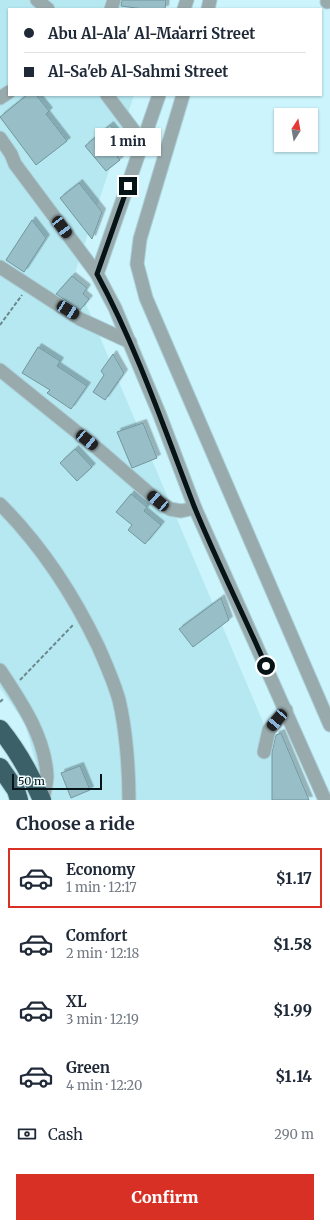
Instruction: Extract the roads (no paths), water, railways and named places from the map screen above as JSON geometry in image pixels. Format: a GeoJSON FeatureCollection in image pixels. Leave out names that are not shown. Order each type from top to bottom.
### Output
{"type":"FeatureCollection","features":[{"type":"Feature","properties":{"kind":"highway"},"geometry":{"type":"LineString","coordinates":[[0,729],[10,741],[43,800]]}},
{"type":"Feature","properties":{"kind":"highway"},"geometry":{"type":"LineString","coordinates":[[0,767],[16,790],[19,800]]}},
{"type":"Feature","properties":{"kind":"street"},"geometry":{"type":"LineString","coordinates":[[37,0],[47,8]]}},
{"type":"Feature","properties":{"kind":"street"},"geometry":{"type":"LineString","coordinates":[[108,96],[143,143]]}},
{"type":"Feature","properties":{"kind":"street"},"geometry":{"type":"LineString","coordinates":[[97,274],[159,96]]}},
{"type":"Feature","properties":{"kind":"street"},"geometry":{"type":"LineString","coordinates":[[183,96],[143,227],[138,252],[139,274],[146,298],[330,725]]}},
{"type":"Feature","properties":{"kind":"street"},"geometry":{"type":"LineString","coordinates":[[0,138],[11,154],[15,164]]}},
{"type":"Feature","properties":{"kind":"street"},"geometry":{"type":"LineString","coordinates":[[0,150],[15,164],[97,274],[115,308],[130,342],[195,508],[325,800]]}},
{"type":"Feature","properties":{"kind":"street"},"geometry":{"type":"LineString","coordinates":[[0,267],[80,319],[130,342]]}},
{"type":"Feature","properties":{"kind":"street"},"geometry":{"type":"LineString","coordinates":[[0,370],[158,501],[170,509],[175,510],[181,511],[195,508]]}},
{"type":"Feature","properties":{"kind":"street"},"geometry":{"type":"LineString","coordinates":[[0,504],[50,563],[67,587],[83,614],[106,663],[119,700],[127,762],[129,800]]}},
{"type":"Feature","properties":{"kind":"street"},"geometry":{"type":"LineString","coordinates":[[0,670],[32,722],[44,757],[47,777],[43,800]]}},
{"type":"Feature","properties":{"kind":"street"},"geometry":{"type":"LineString","coordinates":[[264,752],[269,730],[286,710]]}}]}
